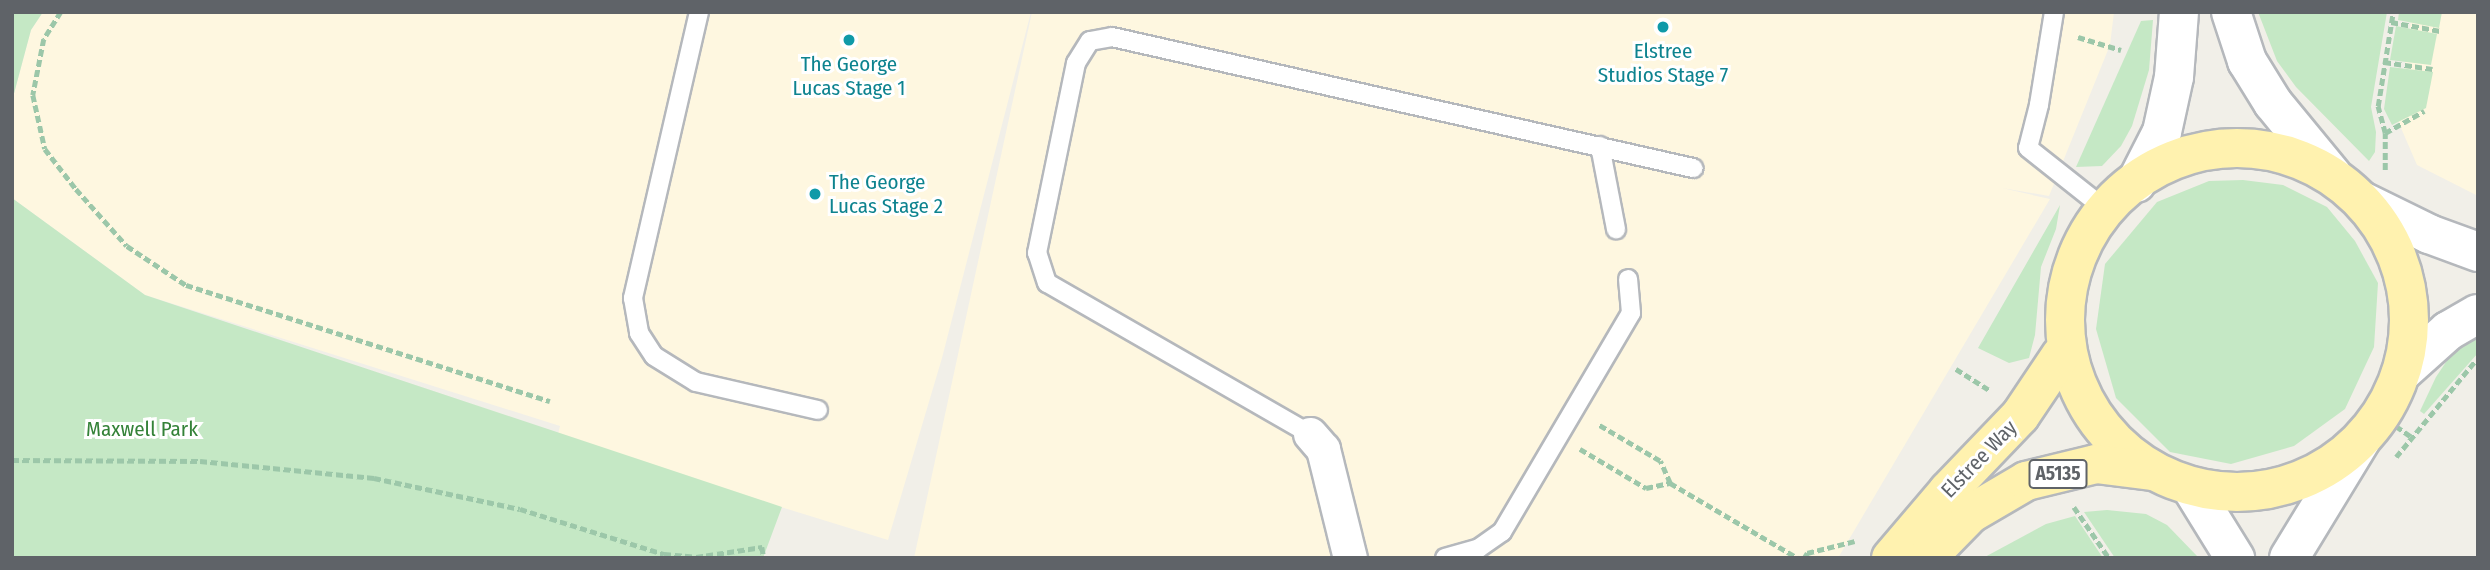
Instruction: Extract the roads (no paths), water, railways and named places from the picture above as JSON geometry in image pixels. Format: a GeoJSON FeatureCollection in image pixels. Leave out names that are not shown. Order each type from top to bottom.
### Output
{"type":"FeatureCollection","features":[{"type":"Feature","properties":{"kind":"main road"},"geometry":{"type":"LineString","coordinates":[[2136,183],[2162,132],[2174,77],[2179,12]]}},
{"type":"Feature","properties":{"kind":"main road"},"geometry":{"type":"LineString","coordinates":[[2231,12],[2247,61],[2273,103],[2333,176]]}},
{"type":"Feature","properties":{"kind":"main road"},"geometry":{"type":"LineString","coordinates":[[2361,440],[2324,469],[2280,487],[2238,492],[2192,487],[2154,471],[2119,446],[2090,410],[2061,355],[2062,320],[2068,285],[2081,246],[2105,209],[2136,183],[2173,160],[2216,149],[2260,149],[2299,159],[2333,176],[2373,189],[2429,234],[2478,252]]}},
{"type":"Feature","properties":{"kind":"main road"},"geometry":{"type":"LineString","coordinates":[[2289,558],[2361,440],[2381,417],[2401,373],[2409,339],[2409,301],[2400,264],[2385,231],[2373,189]]}},
{"type":"Feature","properties":{"kind":"main road"},"geometry":{"type":"LineString","coordinates":[[2401,373],[2448,331],[2478,314]]}},
{"type":"Feature","properties":{"kind":"main road","name":"Elstree Way"},"geometry":{"type":"LineString","coordinates":[[1891,558],[1948,491],[2020,416],[2061,355]]}},
{"type":"Feature","properties":{"kind":"main road","name":"Elstree Way"},"geometry":{"type":"LineString","coordinates":[[1927,558],[1970,514],[2026,481],[2096,464],[2154,471]]}},
{"type":"Feature","properties":{"kind":"main road"},"geometry":{"type":"LineString","coordinates":[[2192,487],[2235,558]]}},
{"type":"Feature","properties":{"kind":"street"},"geometry":{"type":"LineString","coordinates":[[1310,434],[1323,449],[1350,558]]}},
{"type":"Feature","properties":{"kind":"lane"},"geometry":{"type":"LineString","coordinates":[[699,12],[634,298],[639,333],[654,356],[696,382],[818,410]]}},
{"type":"Feature","properties":{"kind":"lane"},"geometry":{"type":"LineString","coordinates":[[2053,21],[2028,148],[2105,209]]}},
{"type":"Feature","properties":{"kind":"lane"},"geometry":{"type":"LineString","coordinates":[[1310,434],[1047,283],[1037,253],[1076,63],[1090,41],[1112,37],[1693,168]]}},
{"type":"Feature","properties":{"kind":"lane"},"geometry":{"type":"LineString","coordinates":[[1600,146],[1616,229]]}},
{"type":"Feature","properties":{"kind":"lane"},"geometry":{"type":"LineString","coordinates":[[1445,558],[1479,548],[1502,532],[1631,313],[1628,279]]}},
{"type":"Feature","properties":{"kind":"place","name":"Elstree Studios Stage 7"},"geometry":{"type":"Point","coordinates":[1663,27]}},
{"type":"Feature","properties":{"kind":"place","name":"The George Lucas Stage 1"},"geometry":{"type":"Point","coordinates":[849,40]}},
{"type":"Feature","properties":{"kind":"place","name":"The George Lucas Stage 2"},"geometry":{"type":"Point","coordinates":[815,194]}},
{"type":"Feature","properties":{"kind":"park label","name":"Maxwell Park"},"geometry":{"type":"Point","coordinates":[142,429]}}]}
